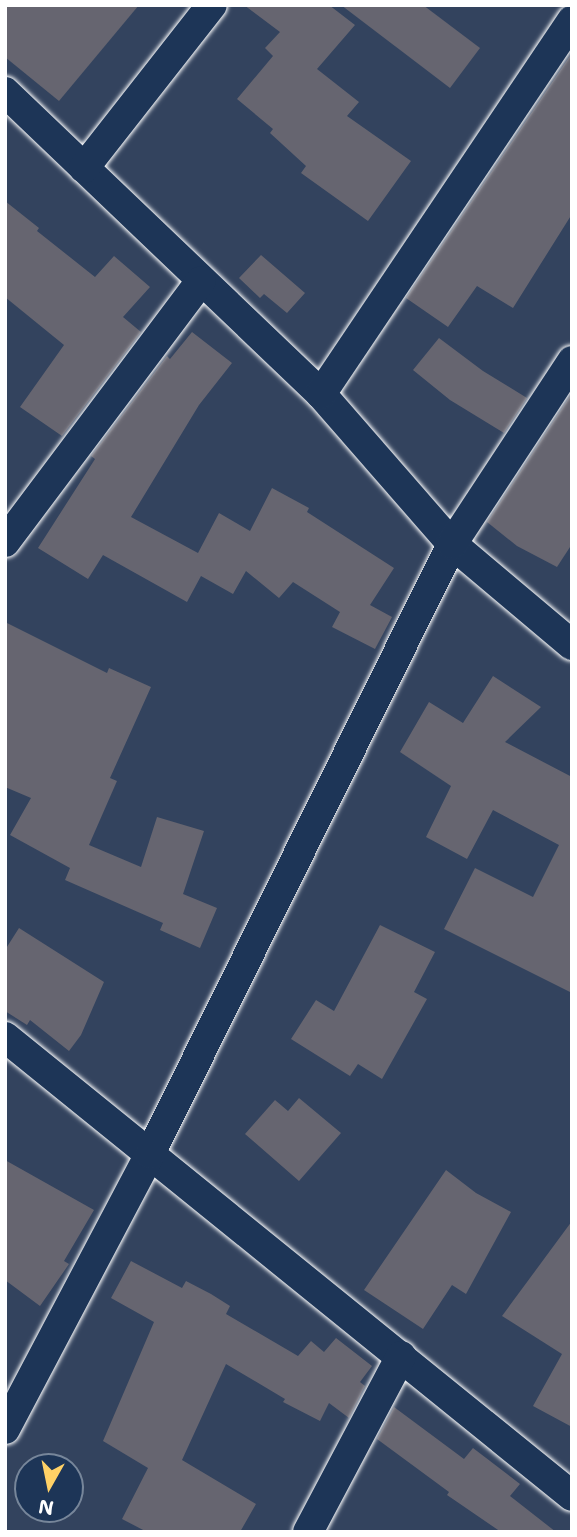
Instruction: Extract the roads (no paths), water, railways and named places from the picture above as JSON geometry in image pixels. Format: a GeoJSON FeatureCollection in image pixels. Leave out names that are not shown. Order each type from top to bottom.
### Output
{"type":"FeatureCollection","features":[{"type":"Feature","properties":{"kind":"street"},"geometry":{"type":"LineString","coordinates":[[84,168],[212,5]]}},
{"type":"Feature","properties":{"kind":"street"},"geometry":{"type":"LineString","coordinates":[[321,394],[572,20]]}},
{"type":"Feature","properties":{"kind":"street"},"geometry":{"type":"LineString","coordinates":[[5,92],[321,394],[452,544],[572,645]]}},
{"type":"Feature","properties":{"kind":"street"},"geometry":{"type":"LineString","coordinates":[[5,542],[201,281]]}},
{"type":"Feature","properties":{"kind":"street"},"geometry":{"type":"LineString","coordinates":[[5,1429],[150,1154],[452,544],[572,361]]}},
{"type":"Feature","properties":{"kind":"street"},"geometry":{"type":"LineString","coordinates":[[5,1037],[572,1496]]}},
{"type":"Feature","properties":{"kind":"street"},"geometry":{"type":"LineString","coordinates":[[308,1532],[401,1356]]}}]}
